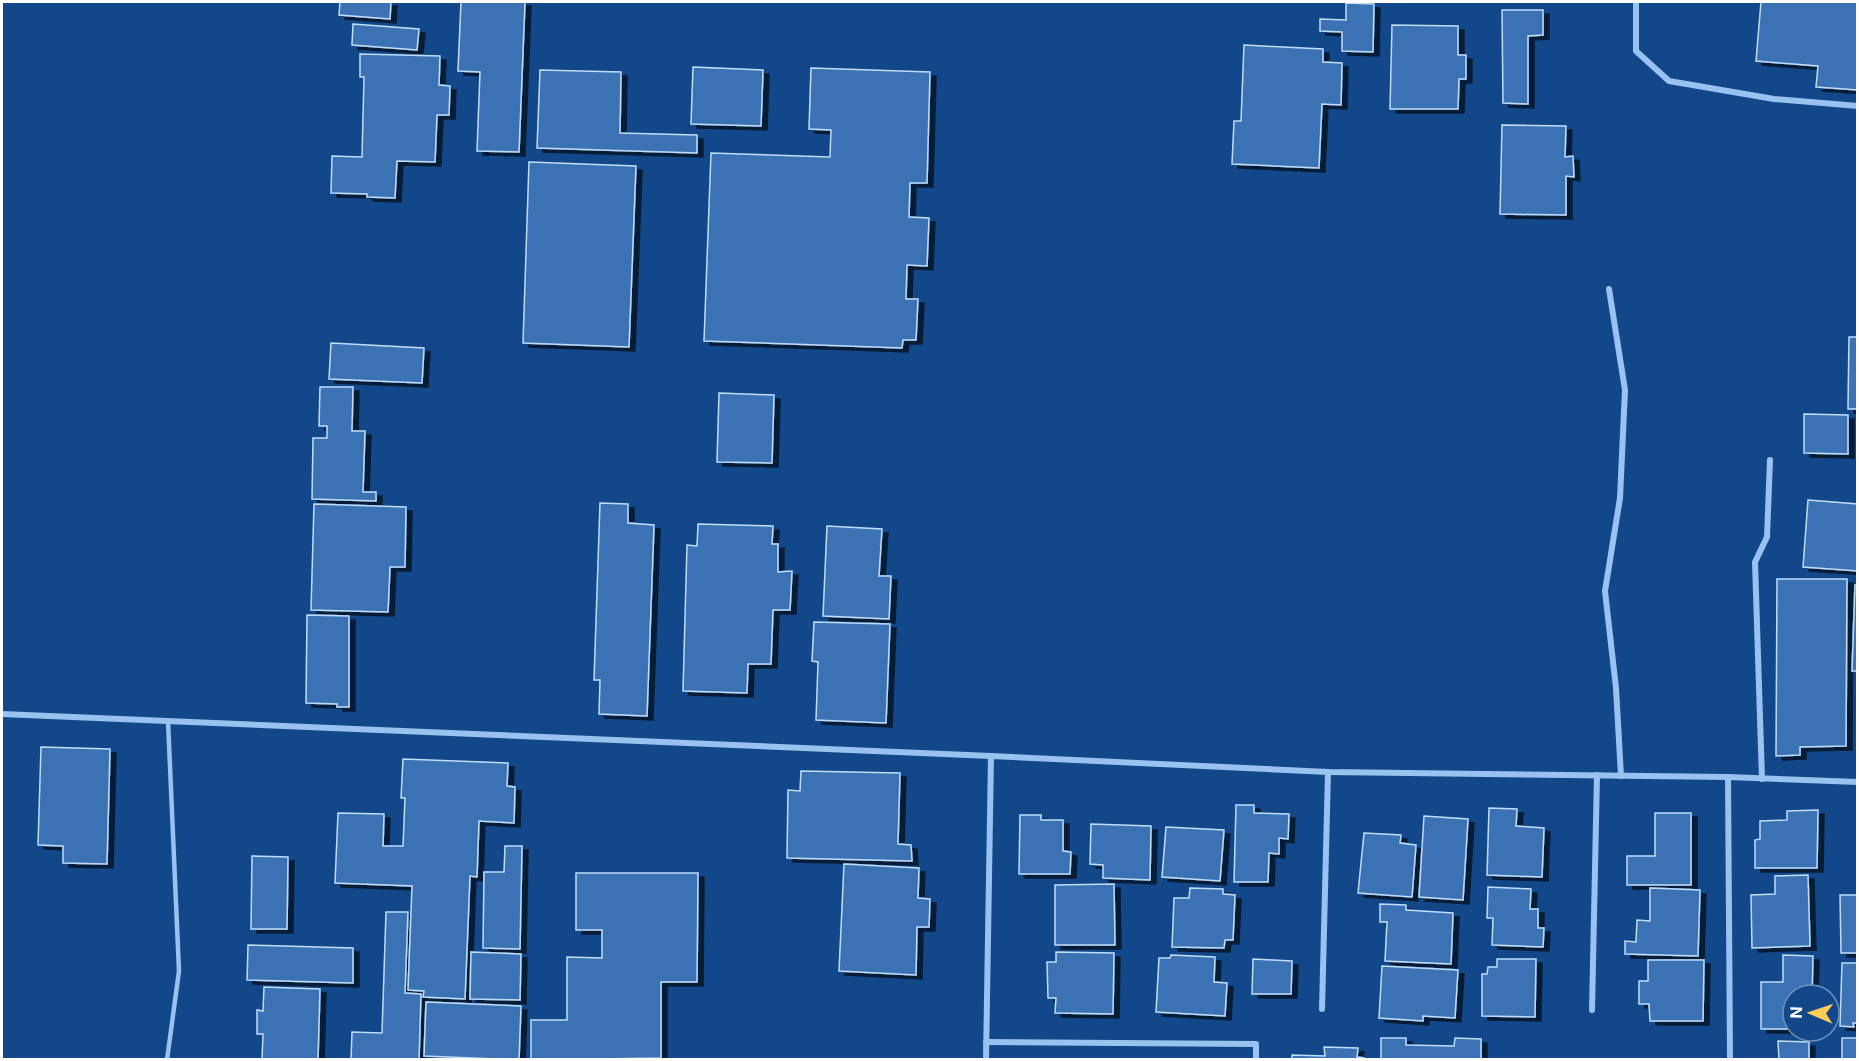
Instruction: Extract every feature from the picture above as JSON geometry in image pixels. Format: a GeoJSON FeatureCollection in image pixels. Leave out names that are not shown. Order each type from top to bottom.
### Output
{"type":"FeatureCollection","features":[{"type":"Feature","properties":{"kind":"street"},"geometry":{"type":"LineString","coordinates":[[1635,2],[1636,51],[1669,81],[1774,99],[1857,106]]}},
{"type":"Feature","properties":{"kind":"street"},"geometry":{"type":"LineString","coordinates":[[1609,289],[1625,390],[1620,498],[1605,591],[1616,688],[1621,776]]}},
{"type":"Feature","properties":{"kind":"street"},"geometry":{"type":"LineString","coordinates":[[1762,779],[1755,562],[1767,537],[1770,460]]}},
{"type":"Feature","properties":{"kind":"street"},"geometry":{"type":"LineString","coordinates":[[2,714],[1328,772],[1728,777],[1857,782]]}},
{"type":"Feature","properties":{"kind":"street"},"geometry":{"type":"LineString","coordinates":[[986,1059],[991,756]]}},
{"type":"Feature","properties":{"kind":"street"},"geometry":{"type":"LineString","coordinates":[[1322,1009],[1328,772]]}},
{"type":"Feature","properties":{"kind":"street"},"geometry":{"type":"LineString","coordinates":[[1592,1010],[1597,776]]}},
{"type":"Feature","properties":{"kind":"street"},"geometry":{"type":"LineString","coordinates":[[1728,777],[1730,1059]]}},
{"type":"Feature","properties":{"kind":"street"},"geometry":{"type":"LineString","coordinates":[[986,1042],[1256,1044],[1256,1059]]}},
{"type":"Feature","properties":{"kind":"lane"},"geometry":{"type":"LineString","coordinates":[[167,1059],[179,971],[168,721]]}},
{"type":"Feature","properties":{"kind":"building"},"geometry":{"type":"Polygon","coordinates":[[[340,2],[391,2],[390,19],[339,15],[340,2]]]}},
{"type":"Feature","properties":{"kind":"building"},"geometry":{"type":"Polygon","coordinates":[[[461,2],[525,2],[519,152],[477,151],[480,72],[458,71],[461,2]]]}},
{"type":"Feature","properties":{"kind":"building"},"geometry":{"type":"Polygon","coordinates":[[[1761,2],[1858,2],[1858,90],[1816,87],[1818,66],[1756,61],[1761,2]]]}},
{"type":"Feature","properties":{"kind":"building"},"geometry":{"type":"Polygon","coordinates":[[[1346,3],[1374,4],[1373,52],[1342,51],[1342,32],[1320,31],[1320,19],[1346,20],[1346,3]]]}},
{"type":"Feature","properties":{"kind":"building"},"geometry":{"type":"Polygon","coordinates":[[[1502,10],[1543,10],[1543,35],[1528,36],[1528,104],[1503,103],[1502,10]]]}},
{"type":"Feature","properties":{"kind":"building"},"geometry":{"type":"Polygon","coordinates":[[[353,24],[419,29],[417,50],[352,45],[353,24]]]}},
{"type":"Feature","properties":{"kind":"building"},"geometry":{"type":"Polygon","coordinates":[[[1392,25],[1458,26],[1458,55],[1466,55],[1466,79],[1459,79],[1458,109],[1390,109],[1392,25]]]}},
{"type":"Feature","properties":{"kind":"building"},"geometry":{"type":"Polygon","coordinates":[[[1244,45],[1323,49],[1323,62],[1342,63],[1341,105],[1322,104],[1319,168],[1232,164],[1234,121],[1241,121],[1244,45]]]}},
{"type":"Feature","properties":{"kind":"building"},"geometry":{"type":"Polygon","coordinates":[[[360,54],[440,56],[439,85],[450,86],[449,115],[437,115],[435,162],[397,161],[395,198],[367,197],[367,194],[331,193],[332,156],[362,157],[364,77],[360,77],[360,54]]]}},
{"type":"Feature","properties":{"kind":"building"},"geometry":{"type":"Polygon","coordinates":[[[693,67],[763,70],[761,126],[691,124],[693,67]]]}},
{"type":"Feature","properties":{"kind":"building"},"geometry":{"type":"Polygon","coordinates":[[[811,68],[930,72],[927,183],[910,183],[909,217],[929,218],[927,266],[907,265],[906,299],[918,299],[916,340],[903,340],[902,348],[704,341],[711,153],[830,157],[831,130],[809,129],[811,68]]]}},
{"type":"Feature","properties":{"kind":"building"},"geometry":{"type":"Polygon","coordinates":[[[540,70],[621,72],[620,133],[697,135],[697,153],[537,148],[540,70]]]}},
{"type":"Feature","properties":{"kind":"building"},"geometry":{"type":"Polygon","coordinates":[[[1502,125],[1566,126],[1565,157],[1573,156],[1574,177],[1566,176],[1566,215],[1500,214],[1502,125]]]}},
{"type":"Feature","properties":{"kind":"building"},"geometry":{"type":"Polygon","coordinates":[[[529,162],[636,166],[629,347],[523,343],[529,162]]]}},
{"type":"Feature","properties":{"kind":"building"},"geometry":{"type":"Polygon","coordinates":[[[1849,337],[1858,337],[1858,409],[1848,409],[1849,337]]]}},
{"type":"Feature","properties":{"kind":"building"},"geometry":{"type":"Polygon","coordinates":[[[331,343],[424,348],[422,383],[329,379],[331,343]]]}},
{"type":"Feature","properties":{"kind":"building"},"geometry":{"type":"Polygon","coordinates":[[[320,387],[353,387],[352,431],[365,431],[363,492],[376,492],[376,501],[312,499],[313,438],[327,438],[327,426],[319,426],[320,387]]]}},
{"type":"Feature","properties":{"kind":"building"},"geometry":{"type":"Polygon","coordinates":[[[719,393],[774,395],[772,463],[717,462],[719,393]]]}},
{"type":"Feature","properties":{"kind":"building"},"geometry":{"type":"Polygon","coordinates":[[[1804,414],[1848,415],[1848,454],[1804,453],[1804,414]]]}},
{"type":"Feature","properties":{"kind":"building"},"geometry":{"type":"Polygon","coordinates":[[[1808,500],[1858,504],[1858,571],[1803,567],[1808,500]]]}},
{"type":"Feature","properties":{"kind":"building"},"geometry":{"type":"Polygon","coordinates":[[[600,503],[628,504],[628,523],[654,525],[647,716],[599,714],[600,680],[594,680],[600,503]]]}},
{"type":"Feature","properties":{"kind":"building"},"geometry":{"type":"Polygon","coordinates":[[[314,504],[406,507],[405,567],[390,567],[388,612],[311,610],[314,504]]]}},
{"type":"Feature","properties":{"kind":"building"},"geometry":{"type":"Polygon","coordinates":[[[698,524],[773,526],[772,544],[778,544],[778,572],[792,571],[790,610],[773,610],[771,664],[748,664],[747,693],[683,691],[687,545],[697,546],[698,524]]]}},
{"type":"Feature","properties":{"kind":"building"},"geometry":{"type":"Polygon","coordinates":[[[827,526],[882,529],[879,576],[891,576],[889,619],[823,616],[827,526]]]}},
{"type":"Feature","properties":{"kind":"building"},"geometry":{"type":"Polygon","coordinates":[[[1777,579],[1847,579],[1846,746],[1800,747],[1800,755],[1776,756],[1777,579]]]}},
{"type":"Feature","properties":{"kind":"building"},"geometry":{"type":"Polygon","coordinates":[[[1855,585],[1858,585],[1858,671],[1852,671],[1855,585]]]}},
{"type":"Feature","properties":{"kind":"building"},"geometry":{"type":"Polygon","coordinates":[[[307,615],[349,616],[349,707],[337,707],[337,704],[306,703],[307,615]]]}},
{"type":"Feature","properties":{"kind":"building"},"geometry":{"type":"Polygon","coordinates":[[[814,622],[890,624],[886,723],[816,720],[818,662],[812,661],[814,622]]]}},
{"type":"Feature","properties":{"kind":"building"},"geometry":{"type":"Polygon","coordinates":[[[41,747],[110,749],[107,864],[63,863],[63,846],[38,845],[41,747]]]}},
{"type":"Feature","properties":{"kind":"building"},"geometry":{"type":"Polygon","coordinates":[[[403,759],[508,763],[507,786],[515,787],[514,823],[479,821],[477,877],[470,876],[465,999],[423,997],[424,991],[408,990],[412,886],[335,883],[338,813],[384,814],[383,846],[403,846],[405,798],[401,798],[403,759]]]}},
{"type":"Feature","properties":{"kind":"building"},"geometry":{"type":"Polygon","coordinates":[[[801,771],[900,773],[898,844],[911,845],[912,861],[787,858],[788,790],[800,791],[801,771]]]}},
{"type":"Feature","properties":{"kind":"building"},"geometry":{"type":"Polygon","coordinates":[[[1236,805],[1254,805],[1254,813],[1289,814],[1288,839],[1279,838],[1279,854],[1269,853],[1268,882],[1234,882],[1236,805]]]}},
{"type":"Feature","properties":{"kind":"building"},"geometry":{"type":"Polygon","coordinates":[[[1489,808],[1517,809],[1516,826],[1544,828],[1542,877],[1487,875],[1489,808]]]}},
{"type":"Feature","properties":{"kind":"building"},"geometry":{"type":"Polygon","coordinates":[[[1818,810],[1817,868],[1755,868],[1755,840],[1760,839],[1760,821],[1787,820],[1787,811],[1818,810]]]}},
{"type":"Feature","properties":{"kind":"building"},"geometry":{"type":"Polygon","coordinates":[[[1655,813],[1691,813],[1691,885],[1627,885],[1627,856],[1655,856],[1655,813]]]}},
{"type":"Feature","properties":{"kind":"building"},"geometry":{"type":"Polygon","coordinates":[[[1020,815],[1041,815],[1041,820],[1063,820],[1063,851],[1071,852],[1070,874],[1019,874],[1020,815]]]}},
{"type":"Feature","properties":{"kind":"building"},"geometry":{"type":"Polygon","coordinates":[[[1424,816],[1468,819],[1463,900],[1419,897],[1424,816]]]}},
{"type":"Feature","properties":{"kind":"building"},"geometry":{"type":"Polygon","coordinates":[[[1091,824],[1151,826],[1150,880],[1103,878],[1103,865],[1090,864],[1091,824]]]}},
{"type":"Feature","properties":{"kind":"building"},"geometry":{"type":"Polygon","coordinates":[[[1166,827],[1224,830],[1220,881],[1162,877],[1166,827]]]}},
{"type":"Feature","properties":{"kind":"building"},"geometry":{"type":"Polygon","coordinates":[[[1364,833],[1401,835],[1400,843],[1416,845],[1412,897],[1358,893],[1364,833]]]}},
{"type":"Feature","properties":{"kind":"building"},"geometry":{"type":"Polygon","coordinates":[[[505,846],[522,846],[520,949],[483,948],[484,872],[504,872],[505,846]]]}},
{"type":"Feature","properties":{"kind":"building"},"geometry":{"type":"Polygon","coordinates":[[[252,856],[288,857],[287,929],[251,929],[252,856]]]}},
{"type":"Feature","properties":{"kind":"building"},"geometry":{"type":"Polygon","coordinates":[[[844,864],[919,868],[918,898],[930,899],[929,927],[917,927],[916,975],[839,971],[844,864]]]}},
{"type":"Feature","properties":{"kind":"building"},"geometry":{"type":"Polygon","coordinates":[[[576,873],[698,873],[697,982],[661,982],[661,1058],[531,1060],[531,1020],[567,1020],[567,957],[602,958],[602,930],[576,930],[576,873]]]}},
{"type":"Feature","properties":{"kind":"building"},"geometry":{"type":"Polygon","coordinates":[[[1808,875],[1810,946],[1752,948],[1751,895],[1775,894],[1775,876],[1808,875]]]}},
{"type":"Feature","properties":{"kind":"building"},"geometry":{"type":"Polygon","coordinates":[[[1114,884],[1115,945],[1055,945],[1055,885],[1114,884]]]}},
{"type":"Feature","properties":{"kind":"building"},"geometry":{"type":"Polygon","coordinates":[[[1488,887],[1531,889],[1530,909],[1538,909],[1538,928],[1544,928],[1543,947],[1492,945],[1493,918],[1487,918],[1488,887]]]}},
{"type":"Feature","properties":{"kind":"building"},"geometry":{"type":"Polygon","coordinates":[[[1190,888],[1223,889],[1223,894],[1235,895],[1233,940],[1225,940],[1224,948],[1172,947],[1174,898],[1189,898],[1190,888]]]}},
{"type":"Feature","properties":{"kind":"building"},"geometry":{"type":"Polygon","coordinates":[[[1650,888],[1700,890],[1698,956],[1625,954],[1625,941],[1636,942],[1637,920],[1650,921],[1650,888]]]}},
{"type":"Feature","properties":{"kind":"building"},"geometry":{"type":"Polygon","coordinates":[[[1840,895],[1858,895],[1858,953],[1841,953],[1840,895]]]}},
{"type":"Feature","properties":{"kind":"building"},"geometry":{"type":"Polygon","coordinates":[[[1380,904],[1406,905],[1406,910],[1453,913],[1451,964],[1385,961],[1387,922],[1380,922],[1380,904]]]}},
{"type":"Feature","properties":{"kind":"building"},"geometry":{"type":"Polygon","coordinates":[[[386,912],[408,912],[405,993],[421,994],[419,1060],[351,1060],[352,1032],[382,1033],[386,912]]]}},
{"type":"Feature","properties":{"kind":"building"},"geometry":{"type":"Polygon","coordinates":[[[248,945],[353,948],[353,983],[247,980],[248,945]]]}},
{"type":"Feature","properties":{"kind":"building"},"geometry":{"type":"Polygon","coordinates":[[[471,952],[521,954],[520,1000],[470,999],[471,952]]]}},
{"type":"Feature","properties":{"kind":"building"},"geometry":{"type":"Polygon","coordinates":[[[1056,952],[1114,953],[1113,1014],[1055,1013],[1056,998],[1048,998],[1047,962],[1056,962],[1056,952]]]}},
{"type":"Feature","properties":{"kind":"building"},"geometry":{"type":"Polygon","coordinates":[[[1171,955],[1215,957],[1214,982],[1227,983],[1225,1016],[1156,1012],[1159,958],[1170,958],[1171,955]]]}},
{"type":"Feature","properties":{"kind":"building"},"geometry":{"type":"Polygon","coordinates":[[[1783,955],[1813,956],[1812,983],[1781,983],[1781,1029],[1761,1029],[1761,982],[1783,982],[1783,955]]]}},
{"type":"Feature","properties":{"kind":"building"},"geometry":{"type":"Polygon","coordinates":[[[1253,959],[1292,961],[1291,994],[1252,994],[1253,959]]]}},
{"type":"Feature","properties":{"kind":"building"},"geometry":{"type":"Polygon","coordinates":[[[1497,959],[1536,959],[1535,1017],[1482,1016],[1482,974],[1487,974],[1488,967],[1497,967],[1497,959]]]}},
{"type":"Feature","properties":{"kind":"building"},"geometry":{"type":"Polygon","coordinates":[[[1648,960],[1704,960],[1703,1021],[1650,1021],[1649,1004],[1639,1004],[1639,981],[1648,981],[1648,960]]]}},
{"type":"Feature","properties":{"kind":"building"},"geometry":{"type":"Polygon","coordinates":[[[1842,963],[1858,963],[1858,1023],[1853,1023],[1854,1027],[1841,1026],[1842,963]]]}},
{"type":"Feature","properties":{"kind":"building"},"geometry":{"type":"Polygon","coordinates":[[[1382,966],[1458,970],[1455,1018],[1423,1016],[1423,1021],[1379,1018],[1382,966]]]}},
{"type":"Feature","properties":{"kind":"building"},"geometry":{"type":"Polygon","coordinates":[[[264,987],[320,989],[318,1060],[262,1060],[263,1034],[257,1034],[257,1010],[263,1011],[264,987]]]}},
{"type":"Feature","properties":{"kind":"building"},"geometry":{"type":"Polygon","coordinates":[[[426,1002],[521,1006],[519,1060],[424,1056],[426,1002]]]}},
{"type":"Feature","properties":{"kind":"building"},"geometry":{"type":"Polygon","coordinates":[[[1381,1038],[1406,1038],[1406,1045],[1454,1046],[1455,1038],[1481,1039],[1481,1060],[1381,1060],[1381,1038]]]}},
{"type":"Feature","properties":{"kind":"building"},"geometry":{"type":"Polygon","coordinates":[[[1842,1038],[1858,1038],[1858,1060],[1842,1060],[1842,1038]]]}},
{"type":"Feature","properties":{"kind":"building"},"geometry":{"type":"Polygon","coordinates":[[[1778,1041],[1781,1043],[1809,1043],[1809,1060],[1779,1060],[1778,1041]]]}},
{"type":"Feature","properties":{"kind":"building"},"geometry":{"type":"Polygon","coordinates":[[[1324,1047],[1358,1048],[1357,1057],[1364,1058],[1364,1060],[1292,1060],[1292,1055],[1325,1056],[1324,1047]]]}}]}
